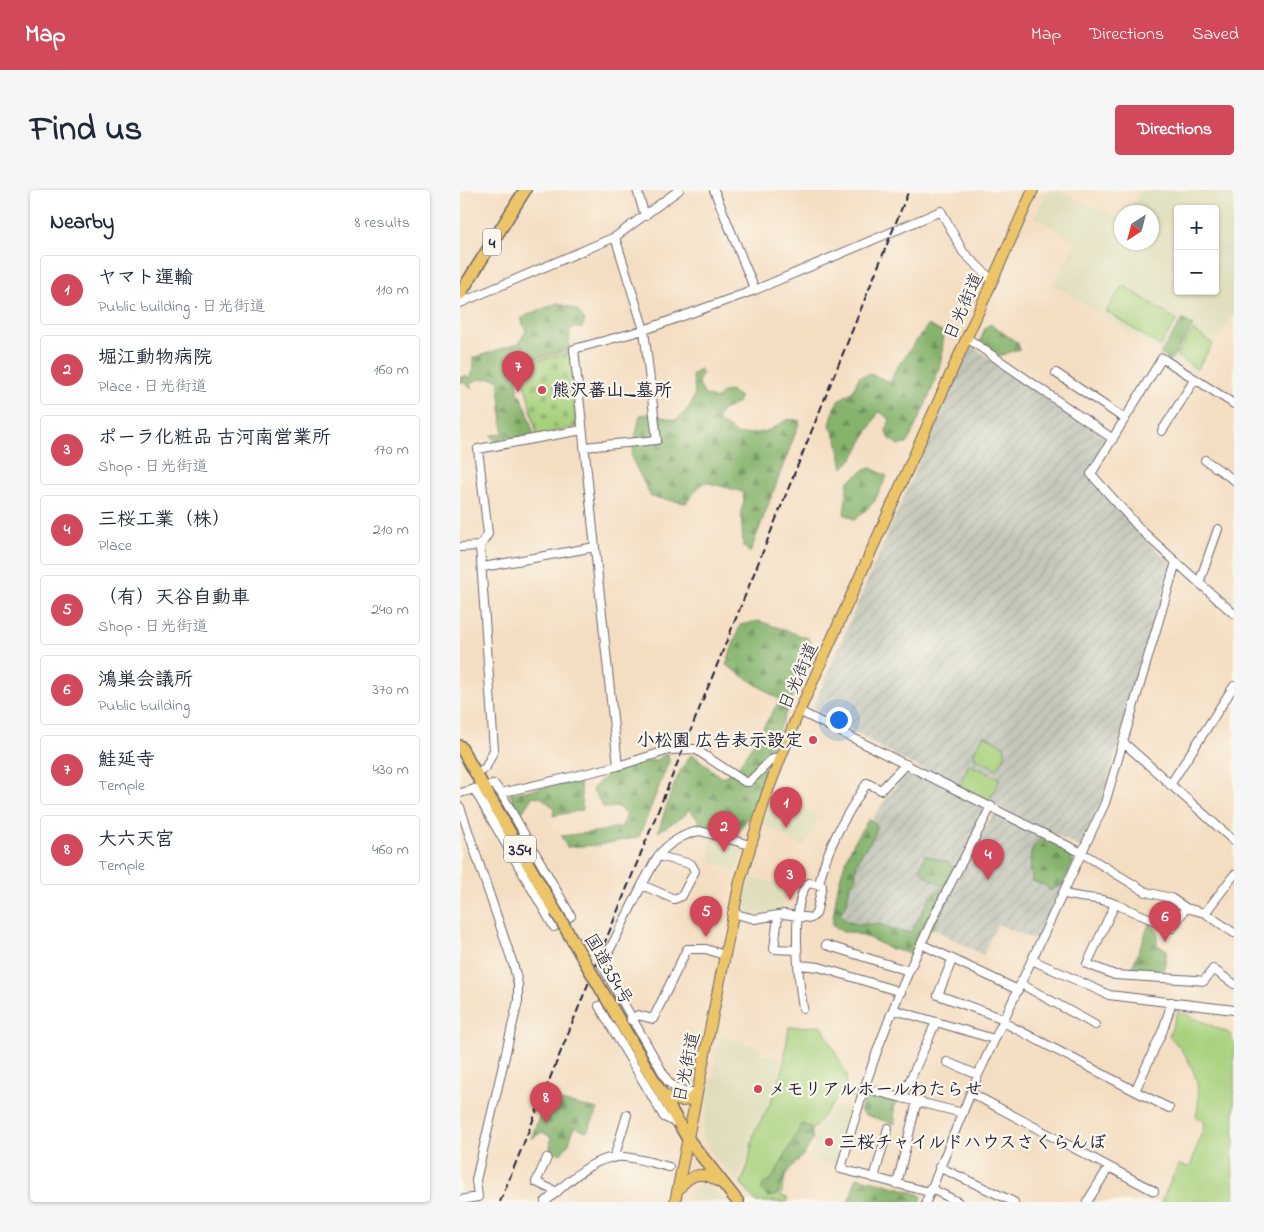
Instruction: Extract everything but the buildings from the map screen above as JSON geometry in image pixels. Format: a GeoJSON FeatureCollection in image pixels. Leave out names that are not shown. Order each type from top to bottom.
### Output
{"type":"FeatureCollection","features":[{"type":"Feature","properties":{"kind":"highway","name":"4"},"geometry":{"type":"LineString","coordinates":[[460,294],[525,190]]}},
{"type":"Feature","properties":{"kind":"highway","name":"国道354号"},"geometry":{"type":"LineString","coordinates":[[460,746],[476,774],[479,788],[556,912],[688,1139],[738,1202]]}},
{"type":"Feature","properties":{"kind":"main road","name":"日光街道"},"geometry":{"type":"LineString","coordinates":[[676,1197],[732,913],[750,844],[781,756],[1033,190]]}},
{"type":"Feature","properties":{"kind":"main road"},"geometry":{"type":"LineString","coordinates":[[660,1093],[681,1102],[689,1100],[697,1094]]}},
{"type":"Feature","properties":{"kind":"main road"},"geometry":{"type":"LineString","coordinates":[[676,1197],[687,1179],[698,1174],[711,1176],[722,1183]]}},
{"type":"Feature","properties":{"kind":"street"},"geometry":{"type":"LineString","coordinates":[[637,190],[645,216]]}},
{"type":"Feature","properties":{"kind":"street"},"geometry":{"type":"LineString","coordinates":[[460,303],[615,237],[679,190]]}},
{"type":"Feature","properties":{"kind":"street"},"geometry":{"type":"LineString","coordinates":[[714,190],[755,290]]}},
{"type":"Feature","properties":{"kind":"street"},"geometry":{"type":"LineString","coordinates":[[618,766],[574,349],[644,330],[755,290],[941,212],[963,252],[992,280]]}},
{"type":"Feature","properties":{"kind":"street"},"geometry":{"type":"LineString","coordinates":[[584,447],[657,440],[644,330],[615,237]]}},
{"type":"Feature","properties":{"kind":"street"},"geometry":{"type":"LineString","coordinates":[[967,338],[1113,439]]}},
{"type":"Feature","properties":{"kind":"street"},"geometry":{"type":"LineString","coordinates":[[1234,404],[1162,358],[1091,474],[1142,531],[1234,614]]}},
{"type":"Feature","properties":{"kind":"street"},"geometry":{"type":"LineString","coordinates":[[1056,374],[1125,419]]}},
{"type":"Feature","properties":{"kind":"street"},"geometry":{"type":"LineString","coordinates":[[1162,431],[1195,379]]}},
{"type":"Feature","properties":{"kind":"street"},"geometry":{"type":"LineString","coordinates":[[476,774],[486,768],[494,750],[483,567],[480,546],[488,534],[478,449],[582,430]]}},
{"type":"Feature","properties":{"kind":"street"},"geometry":{"type":"LineString","coordinates":[[1205,460],[1234,480]]}},
{"type":"Feature","properties":{"kind":"street"},"geometry":{"type":"LineString","coordinates":[[1199,582],[1218,529]]}},
{"type":"Feature","properties":{"kind":"street"},"geometry":{"type":"LineString","coordinates":[[460,547],[480,546]]}},
{"type":"Feature","properties":{"kind":"street"},"geometry":{"type":"LineString","coordinates":[[483,567],[595,546]]}},
{"type":"Feature","properties":{"kind":"street"},"geometry":{"type":"LineString","coordinates":[[926,1202],[994,1039],[1105,803],[1176,562]]}},
{"type":"Feature","properties":{"kind":"street"},"geometry":{"type":"LineString","coordinates":[[1170,784],[1234,686]]}},
{"type":"Feature","properties":{"kind":"street"},"geometry":{"type":"LineString","coordinates":[[799,712],[1082,853],[1146,892],[1171,898],[1186,908],[1205,913],[1234,933]]}},
{"type":"Feature","properties":{"kind":"street"},"geometry":{"type":"LineString","coordinates":[[1124,743],[1234,840]]}},
{"type":"Feature","properties":{"kind":"street"},"geometry":{"type":"LineString","coordinates":[[501,793],[618,766],[669,750],[695,749],[745,782],[749,782],[771,760],[781,756]]}},
{"type":"Feature","properties":{"kind":"street"},"geometry":{"type":"LineString","coordinates":[[818,884],[823,864],[840,825],[867,783],[880,790],[906,764]]}},
{"type":"Feature","properties":{"kind":"street"},"geometry":{"type":"LineString","coordinates":[[460,793],[494,784],[501,793],[571,916],[554,928],[479,788]]}},
{"type":"Feature","properties":{"kind":"street"},"geometry":{"type":"LineString","coordinates":[[958,1202],[930,1190],[897,1184],[841,1169],[863,1088],[909,971],[991,806]]}},
{"type":"Feature","properties":{"kind":"street"},"geometry":{"type":"LineString","coordinates":[[460,1200],[478,1197],[476,1180],[518,1001],[518,984],[514,967],[461,810]]}},
{"type":"Feature","properties":{"kind":"street"},"geometry":{"type":"LineString","coordinates":[[697,1094],[671,1086],[631,1020],[602,965],[642,885],[664,849],[692,832],[700,831],[750,844]]}},
{"type":"Feature","properties":{"kind":"street"},"geometry":{"type":"LineString","coordinates":[[642,885],[674,899],[682,896],[695,871],[691,864],[658,856]]}},
{"type":"Feature","properties":{"kind":"street"},"geometry":{"type":"LineString","coordinates":[[1205,913],[1234,875]]}},
{"type":"Feature","properties":{"kind":"street"},"geometry":{"type":"LineString","coordinates":[[732,913],[755,919],[784,914],[798,916],[811,918],[816,914],[822,886],[808,883],[802,888],[798,916],[797,950],[799,985],[803,1008]]}},
{"type":"Feature","properties":{"kind":"street"},"geometry":{"type":"LineString","coordinates":[[1063,894],[1083,898],[1103,898],[1172,928],[1186,908]]}},
{"type":"Feature","properties":{"kind":"street"},"geometry":{"type":"LineString","coordinates":[[1115,904],[1087,964],[1115,976],[1204,981],[1212,969],[1234,984]]}},
{"type":"Feature","properties":{"kind":"street"},"geometry":{"type":"LineString","coordinates":[[778,916],[774,948],[797,950]]}},
{"type":"Feature","properties":{"kind":"street"},"geometry":{"type":"LineString","coordinates":[[921,944],[952,960],[1019,987],[1095,1025]]}},
{"type":"Feature","properties":{"kind":"street"},"geometry":{"type":"LineString","coordinates":[[826,945],[909,971]]}},
{"type":"Feature","properties":{"kind":"street"},"geometry":{"type":"LineString","coordinates":[[631,1020],[638,1015],[653,1019],[687,949],[706,949],[724,955]]}},
{"type":"Feature","properties":{"kind":"street"},"geometry":{"type":"LineString","coordinates":[[952,960],[938,994],[1003,1021],[1169,1108]]}},
{"type":"Feature","properties":{"kind":"street"},"geometry":{"type":"LineString","coordinates":[[1032,960],[1109,995],[1234,1010]]}},
{"type":"Feature","properties":{"kind":"street"},"geometry":{"type":"LineString","coordinates":[[799,965],[819,967],[901,992]]}},
{"type":"Feature","properties":{"kind":"street"},"geometry":{"type":"LineString","coordinates":[[619,998],[600,1006],[664,1117],[679,1124]]}},
{"type":"Feature","properties":{"kind":"street"},"geometry":{"type":"LineString","coordinates":[[1135,1091],[1163,1030],[1172,1002]]}},
{"type":"Feature","properties":{"kind":"street"},"geometry":{"type":"LineString","coordinates":[[894,1010],[994,1039]]}},
{"type":"Feature","properties":{"kind":"street"},"geometry":{"type":"LineString","coordinates":[[902,1098],[936,1022]]}},
{"type":"Feature","properties":{"kind":"street"},"geometry":{"type":"LineString","coordinates":[[947,1062],[978,1075]]}},
{"type":"Feature","properties":{"kind":"street"},"geometry":{"type":"LineString","coordinates":[[863,1088],[962,1113]]}},
{"type":"Feature","properties":{"kind":"street"},"geometry":{"type":"LineString","coordinates":[[971,1093],[1154,1191]]}},
{"type":"Feature","properties":{"kind":"street"},"geometry":{"type":"LineString","coordinates":[[897,1184],[917,1102]]}},
{"type":"Feature","properties":{"kind":"street"},"geometry":{"type":"LineString","coordinates":[[614,1158],[627,1114]]}},
{"type":"Feature","properties":{"kind":"street"},"geometry":{"type":"LineString","coordinates":[[874,1178],[888,1128]]}},
{"type":"Feature","properties":{"kind":"street"},"geometry":{"type":"LineString","coordinates":[[545,1202],[588,1168],[614,1158],[623,1157],[669,1167]]}},
{"type":"Feature","properties":{"kind":"street"},"geometry":{"type":"LineString","coordinates":[[547,1158],[536,1182],[558,1192]]}},
{"type":"Feature","properties":{"kind":"street"},"geometry":{"type":"LineString","coordinates":[[939,1167],[1014,1202]]}},
{"type":"Feature","properties":{"kind":"street"},"geometry":{"type":"LineString","coordinates":[[1087,1202],[1109,1167]]}},
{"type":"Feature","properties":{"kind":"shaded area"},"geometry":{"type":"Polygon","coordinates":[[[1048,190],[1057,190],[1114,216],[1114,250],[1159,250],[1159,205],[1133,205],[1141,190],[1234,190],[1234,313],[1195,374],[1053,284],[1076,242],[1035,217],[1048,190]]]}},
{"type":"Feature","properties":{"kind":"shaded area"},"geometry":{"type":"Polygon","coordinates":[[[973,347],[1110,441],[1090,475],[1141,536],[1172,564],[1102,800],[1080,847],[896,756],[813,707],[968,348],[973,347]]]}},
{"type":"Feature","properties":{"kind":"shaded area"},"geometry":{"type":"Polygon","coordinates":[[[908,769],[988,808],[912,954],[830,926],[848,852],[908,769]]]}},
{"type":"Feature","properties":{"kind":"shaded area"},"geometry":{"type":"Polygon","coordinates":[[[775,793],[819,816],[804,847],[761,824],[775,793]]]}},
{"type":"Feature","properties":{"kind":"shaded area"},"geometry":{"type":"Polygon","coordinates":[[[994,812],[1078,854],[1037,941],[997,924],[983,955],[932,928],[994,812]]]}},
{"type":"Feature","properties":{"kind":"shaded area"},"geometry":{"type":"Polygon","coordinates":[[[709,837],[744,848],[737,870],[712,862],[709,837]]]}},
{"type":"Feature","properties":{"kind":"shaded area"},"geometry":{"type":"Polygon","coordinates":[[[747,877],[787,885],[782,910],[757,915],[740,910],[747,877]]]}},
{"type":"Feature","properties":{"kind":"shaded area"},"geometry":{"type":"Polygon","coordinates":[[[720,1036],[762,1048],[761,1054],[781,1057],[779,1080],[737,1182],[714,1156],[704,1140],[703,1132],[720,1036]]]}},
{"type":"Feature","properties":{"kind":"shaded area","name":"三桜チャイルドハウスさくらんぼ"},"geometry":{"type":"Polygon","coordinates":[[[835,1106],[853,1111],[838,1166],[809,1158],[818,1126],[835,1106]]]}},
{"type":"Feature","properties":{"kind":"shaded area"},"geometry":{"type":"Polygon","coordinates":[[[706,1184],[725,1202],[689,1202],[693,1187],[706,1184]]]}},
{"type":"Feature","properties":{"kind":"green space"},"geometry":{"type":"Polygon","coordinates":[[[1123,285],[1177,320],[1160,346],[1106,311],[1123,285]]]}},
{"type":"Feature","properties":{"kind":"green space"},"geometry":{"type":"Polygon","coordinates":[[[558,303],[577,310],[585,320],[582,328],[570,328],[569,350],[527,361],[517,372],[518,392],[526,407],[534,435],[495,441],[491,435],[503,434],[499,382],[494,378],[476,380],[470,384],[472,389],[464,382],[460,383],[460,377],[467,376],[470,379],[473,369],[473,358],[519,343],[526,331],[521,319],[558,303]]]}},
{"type":"Feature","properties":{"kind":"green space"},"geometry":{"type":"Polygon","coordinates":[[[1183,319],[1193,326],[1170,361],[1160,354],[1183,319]]]}},
{"type":"Feature","properties":{"kind":"green space"},"geometry":{"type":"Polygon","coordinates":[[[990,324],[1018,343],[1020,349],[998,356],[979,344],[985,328],[990,324]]]}},
{"type":"Feature","properties":{"kind":"green space"},"geometry":{"type":"Polygon","coordinates":[[[928,325],[942,332],[941,359],[932,389],[907,444],[898,445],[888,437],[886,431],[890,420],[879,411],[853,458],[843,468],[837,440],[830,426],[834,408],[839,400],[853,391],[859,377],[870,374],[891,382],[895,370],[928,325]]]}},
{"type":"Feature","properties":{"kind":"green space"},"geometry":{"type":"Polygon","coordinates":[[[1193,330],[1213,344],[1197,369],[1176,355],[1193,330]]]}},
{"type":"Feature","properties":{"kind":"green space"},"geometry":{"type":"Polygon","coordinates":[[[570,352],[577,427],[537,435],[520,365],[570,352]]]}},
{"type":"Feature","properties":{"kind":"green space"},"geometry":{"type":"Polygon","coordinates":[[[699,369],[703,372],[698,382],[704,394],[716,399],[723,392],[731,391],[740,397],[738,403],[721,411],[717,420],[739,435],[767,431],[791,419],[800,421],[750,553],[743,546],[741,511],[744,501],[743,492],[705,482],[686,503],[651,497],[631,457],[640,415],[648,414],[676,420],[691,405],[695,389],[692,375],[699,369]]]}},
{"type":"Feature","properties":{"kind":"green space"},"geometry":{"type":"Polygon","coordinates":[[[871,468],[887,476],[874,502],[855,520],[844,514],[848,482],[864,470],[871,468]]]}},
{"type":"Feature","properties":{"kind":"green space"},"geometry":{"type":"Polygon","coordinates":[[[759,621],[808,638],[813,647],[772,747],[770,767],[751,813],[736,835],[704,827],[689,809],[685,815],[658,832],[680,771],[692,754],[722,778],[739,766],[780,700],[726,665],[740,625],[759,621]]]}},
{"type":"Feature","properties":{"kind":"green space"},"geometry":{"type":"Polygon","coordinates":[[[984,735],[1004,746],[1005,755],[997,769],[975,758],[974,752],[984,735]]]}},
{"type":"Feature","properties":{"kind":"green space"},"geometry":{"type":"Polygon","coordinates":[[[668,753],[669,761],[639,837],[599,845],[567,847],[561,836],[602,831],[622,826],[627,814],[618,807],[604,808],[592,789],[608,773],[633,764],[656,760],[668,753]]]}},
{"type":"Feature","properties":{"kind":"green space"},"geometry":{"type":"Polygon","coordinates":[[[969,764],[1000,779],[989,801],[959,786],[969,764]]]}},
{"type":"Feature","properties":{"kind":"green space"},"geometry":{"type":"Polygon","coordinates":[[[571,782],[580,783],[583,810],[553,816],[554,808],[542,798],[533,796],[521,814],[515,808],[510,794],[571,782]]]}},
{"type":"Feature","properties":{"kind":"green space"},"geometry":{"type":"Polygon","coordinates":[[[869,819],[877,825],[876,831],[861,855],[856,870],[856,879],[850,884],[847,903],[840,914],[848,921],[857,924],[880,924],[896,931],[911,932],[929,899],[942,886],[919,869],[925,855],[948,862],[954,869],[952,890],[940,918],[912,954],[888,948],[870,938],[853,932],[843,932],[833,926],[836,897],[843,869],[854,844],[869,819]]]}},
{"type":"Feature","properties":{"kind":"green space"},"geometry":{"type":"Polygon","coordinates":[[[1040,839],[1067,850],[1073,863],[1062,885],[1050,891],[1046,886],[1032,881],[1031,853],[1040,839]]]}},
{"type":"Feature","properties":{"kind":"green space"},"geometry":{"type":"Polygon","coordinates":[[[1150,922],[1158,933],[1157,945],[1167,950],[1163,975],[1131,970],[1150,922]]]}},
{"type":"Feature","properties":{"kind":"green space"},"geometry":{"type":"Polygon","coordinates":[[[1178,1011],[1231,1034],[1234,1044],[1234,1146],[1232,1165],[1234,1202],[1161,1202],[1178,1165],[1190,1167],[1205,1123],[1196,1117],[1198,1106],[1197,1084],[1190,1063],[1169,1036],[1178,1011]]]}},
{"type":"Feature","properties":{"kind":"green space"},"geometry":{"type":"Polygon","coordinates":[[[822,1026],[847,1076],[845,1089],[789,1159],[781,1196],[788,1198],[787,1202],[756,1202],[741,1183],[748,1165],[754,1133],[770,1104],[783,1068],[789,1027],[822,1026]]]}},
{"type":"Feature","properties":{"kind":"green space"},"geometry":{"type":"Polygon","coordinates":[[[866,1091],[897,1099],[894,1107],[895,1124],[865,1115],[860,1111],[866,1091]]]}},
{"type":"Feature","properties":{"kind":"green space"},"geometry":{"type":"Polygon","coordinates":[[[546,1098],[598,1109],[587,1132],[574,1127],[569,1143],[561,1154],[550,1149],[551,1137],[542,1132],[531,1139],[546,1098]]]}},
{"type":"Feature","properties":{"kind":"green space"},"geometry":{"type":"Polygon","coordinates":[[[802,1124],[811,1127],[813,1139],[805,1153],[786,1174],[777,1195],[768,1197],[761,1189],[765,1182],[772,1179],[802,1124]]]}},
{"type":"Feature","properties":{"kind":"green space"},"geometry":{"type":"Polygon","coordinates":[[[857,1177],[908,1190],[922,1196],[921,1202],[848,1202],[857,1177]]]}},
{"type":"Feature","properties":{"kind":"railway"},"geometry":{"type":"LineString","coordinates":[[500,1202],[909,190]]}},
{"type":"Feature","properties":{"kind":"place","name":"熊沢蕃山_墓所"},"geometry":{"type":"Point","coordinates":[542,390]}},
{"type":"Feature","properties":{"kind":"place","name":"鮭延寺"},"geometry":{"type":"Point","coordinates":[518,392]}},
{"type":"Feature","properties":{"kind":"place","name":"小松園 広告表示設定"},"geometry":{"type":"Point","coordinates":[813,740]}},
{"type":"Feature","properties":{"kind":"place","name":"ヤマト運輸"},"geometry":{"type":"Point","coordinates":[786,828]}},
{"type":"Feature","properties":{"kind":"place","name":"堀江動物病院"},"geometry":{"type":"Point","coordinates":[724,852]}},
{"type":"Feature","properties":{"kind":"place","name":"三桜工業（株）"},"geometry":{"type":"Point","coordinates":[988,880]}},
{"type":"Feature","properties":{"kind":"place","name":"ポーラ化粧品 古河南営業所"},"geometry":{"type":"Point","coordinates":[790,900]}},
{"type":"Feature","properties":{"kind":"place","name":"（有）天谷自動車"},"geometry":{"type":"Point","coordinates":[706,937]}},
{"type":"Feature","properties":{"kind":"place","name":"鴻巣会議所"},"geometry":{"type":"Point","coordinates":[1165,942]}},
{"type":"Feature","properties":{"kind":"place","name":"メモリアルホールわたらせ"},"geometry":{"type":"Point","coordinates":[758,1089]}},
{"type":"Feature","properties":{"kind":"place","name":"大六天宮"},"geometry":{"type":"Point","coordinates":[546,1123]}},
{"type":"Feature","properties":{"kind":"place","name":"三桜チャイルドハウスさくらんぼ"},"geometry":{"type":"Point","coordinates":[829,1142]}}]}
